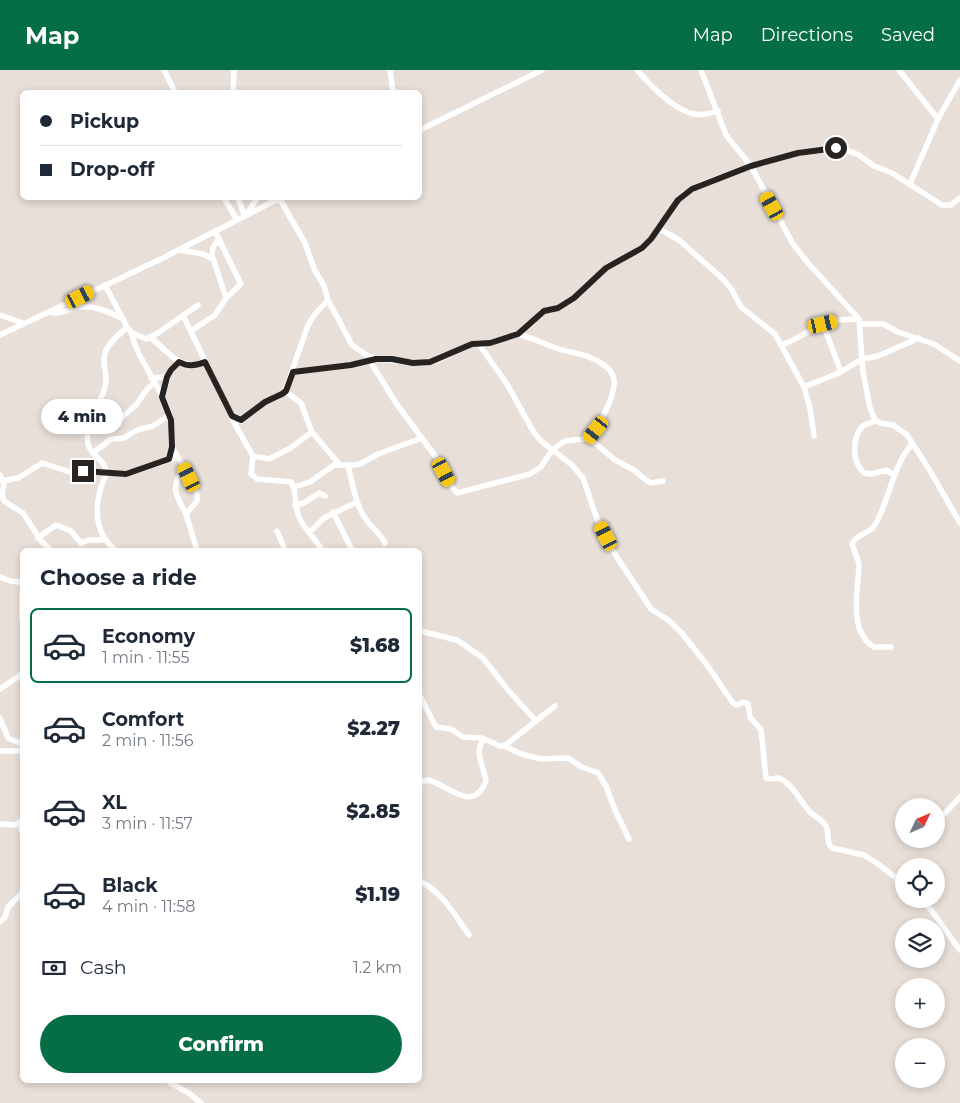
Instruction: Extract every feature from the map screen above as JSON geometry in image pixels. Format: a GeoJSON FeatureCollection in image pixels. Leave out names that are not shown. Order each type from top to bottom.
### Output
{"type":"FeatureCollection","features":[{"type":"Feature","properties":{"kind":"street"},"geometry":{"type":"LineString","coordinates":[[164,70],[174,90]]}},
{"type":"Feature","properties":{"kind":"street"},"geometry":{"type":"LineString","coordinates":[[233,90],[234,70]]}},
{"type":"Feature","properties":{"kind":"street"},"geometry":{"type":"LineString","coordinates":[[390,70],[393,90]]}},
{"type":"Feature","properties":{"kind":"street"},"geometry":{"type":"LineString","coordinates":[[422,129],[542,70]]}},
{"type":"Feature","properties":{"kind":"street"},"geometry":{"type":"LineString","coordinates":[[637,70],[658,92],[683,110],[702,115],[718,111]]}},
{"type":"Feature","properties":{"kind":"street"},"geometry":{"type":"LineString","coordinates":[[701,70],[718,111],[722,127],[729,140],[751,166],[796,249],[860,321],[862,359],[868,400],[876,421]]}},
{"type":"Feature","properties":{"kind":"street"},"geometry":{"type":"LineString","coordinates":[[899,70],[938,118]]}},
{"type":"Feature","properties":{"kind":"street"},"geometry":{"type":"LineString","coordinates":[[910,184],[938,118],[960,80]]}},
{"type":"Feature","properties":{"kind":"street"},"geometry":{"type":"LineString","coordinates":[[293,372],[373,360],[392,359],[413,363],[430,362],[467,346],[478,343],[490,343],[518,334],[544,311],[558,308],[574,298],[606,268],[642,248],[651,239],[684,194],[702,184],[751,166],[798,153],[841,148],[859,155],[874,166],[910,184],[942,205],[951,205],[960,198]]}},
{"type":"Feature","properties":{"kind":"street"},"geometry":{"type":"LineString","coordinates":[[225,200],[237,220]]}},
{"type":"Feature","properties":{"kind":"street"},"geometry":{"type":"LineString","coordinates":[[239,200],[246,215]]}},
{"type":"Feature","properties":{"kind":"street"},"geometry":{"type":"LineString","coordinates":[[246,215],[255,200]]}},
{"type":"Feature","properties":{"kind":"street"},"geometry":{"type":"LineString","coordinates":[[0,335],[179,250],[273,200]]}},
{"type":"Feature","properties":{"kind":"street"},"geometry":{"type":"LineString","coordinates":[[278,200],[304,243],[315,271],[324,286],[328,300],[352,345],[373,360],[396,403],[422,438],[457,493],[530,474],[541,467],[552,450],[565,441],[588,440],[615,460],[634,470],[647,481],[651,483],[662,481]]}},
{"type":"Feature","properties":{"kind":"street"},"geometry":{"type":"LineString","coordinates":[[658,228],[678,240],[723,279],[732,290],[741,307],[772,330],[804,387],[809,403],[814,436]]}},
{"type":"Feature","properties":{"kind":"street"},"geometry":{"type":"LineString","coordinates":[[191,332],[215,315],[226,298],[241,284],[215,231]]}},
{"type":"Feature","properties":{"kind":"street"},"geometry":{"type":"LineString","coordinates":[[219,239],[213,248],[213,259],[226,298]]}},
{"type":"Feature","properties":{"kind":"street"},"geometry":{"type":"LineString","coordinates":[[179,250],[203,254],[213,259]]}},
{"type":"Feature","properties":{"kind":"street"},"geometry":{"type":"LineString","coordinates":[[104,285],[129,329],[135,346],[170,415],[172,447],[169,459]]}},
{"type":"Feature","properties":{"kind":"street"},"geometry":{"type":"LineString","coordinates":[[224,289],[232,293]]}},
{"type":"Feature","properties":{"kind":"street"},"geometry":{"type":"LineString","coordinates":[[236,426],[265,402],[278,397],[286,391],[308,325],[328,300]]}},
{"type":"Feature","properties":{"kind":"street"},"geometry":{"type":"LineString","coordinates":[[70,302],[77,307]]}},
{"type":"Feature","properties":{"kind":"street"},"geometry":{"type":"LineString","coordinates":[[129,329],[140,337],[151,338],[198,305]]}},
{"type":"Feature","properties":{"kind":"street"},"geometry":{"type":"LineString","coordinates":[[49,312],[54,314],[77,307],[93,307],[111,312],[123,319]]}},
{"type":"Feature","properties":{"kind":"street"},"geometry":{"type":"LineString","coordinates":[[0,315],[23,323]]}},
{"type":"Feature","properties":{"kind":"street"},"geometry":{"type":"LineString","coordinates":[[183,315],[236,426],[253,456],[251,474],[254,478],[288,481],[293,484],[295,505],[301,522],[321,548]]}},
{"type":"Feature","properties":{"kind":"street"},"geometry":{"type":"LineString","coordinates":[[781,345],[796,340],[823,324],[845,320],[860,321],[884,324],[904,334],[934,344],[960,361]]}},
{"type":"Feature","properties":{"kind":"street"},"geometry":{"type":"LineString","coordinates":[[823,324],[841,372]]}},
{"type":"Feature","properties":{"kind":"street"},"geometry":{"type":"LineString","coordinates":[[113,548],[99,527],[97,516],[98,498],[106,473],[105,467],[88,444],[94,411],[107,378],[105,350],[129,329]]}},
{"type":"Feature","properties":{"kind":"street"},"geometry":{"type":"LineString","coordinates":[[518,334],[589,357],[610,371],[614,382],[611,396],[601,422],[588,440]]}},
{"type":"Feature","properties":{"kind":"street"},"geometry":{"type":"LineString","coordinates":[[151,338],[184,365],[192,366],[205,362]]}},
{"type":"Feature","properties":{"kind":"street"},"geometry":{"type":"LineString","coordinates":[[804,387],[841,372],[862,359],[878,356],[919,338]]}},
{"type":"Feature","properties":{"kind":"street"},"geometry":{"type":"LineString","coordinates":[[478,343],[507,384],[533,432],[541,441],[572,465],[583,478],[597,519],[613,551],[651,609],[668,620],[681,632],[733,703],[736,705],[744,702],[748,704],[751,719],[761,730],[766,778],[779,778],[784,781],[806,807],[825,825],[828,832],[828,841],[832,848],[864,855],[895,877]]}},
{"type":"Feature","properties":{"kind":"street"},"geometry":{"type":"LineString","coordinates":[[162,397],[167,377],[179,362]]}},
{"type":"Feature","properties":{"kind":"street"},"geometry":{"type":"LineString","coordinates":[[91,422],[100,429],[108,430],[136,405],[153,380],[167,377]]}},
{"type":"Feature","properties":{"kind":"street"},"geometry":{"type":"LineString","coordinates":[[286,391],[301,402],[312,432],[340,465]]}},
{"type":"Feature","properties":{"kind":"street"},"geometry":{"type":"LineString","coordinates":[[93,453],[111,439],[124,438],[141,429],[153,426],[170,415]]}},
{"type":"Feature","properties":{"kind":"street"},"geometry":{"type":"LineString","coordinates":[[232,416],[241,420]]}},
{"type":"Feature","properties":{"kind":"street"},"geometry":{"type":"LineString","coordinates":[[894,476],[888,470],[871,474],[864,473],[855,460],[855,448],[861,428],[865,424],[876,421],[898,427],[907,435],[960,523]]}},
{"type":"Feature","properties":{"kind":"street"},"geometry":{"type":"LineString","coordinates":[[253,456],[269,459],[289,449],[312,432]]}},
{"type":"Feature","properties":{"kind":"street"},"geometry":{"type":"LineString","coordinates":[[294,487],[310,482],[329,468],[340,465],[360,464],[378,454],[422,438]]}},
{"type":"Feature","properties":{"kind":"street"},"geometry":{"type":"LineString","coordinates":[[891,647],[874,647],[860,631],[856,590],[859,566],[852,544],[859,535],[871,530],[875,526],[901,459],[912,444]]}},
{"type":"Feature","properties":{"kind":"street"},"geometry":{"type":"LineString","coordinates":[[172,447],[198,497],[186,514]]}},
{"type":"Feature","properties":{"kind":"street"},"geometry":{"type":"LineString","coordinates":[[48,548],[38,538],[22,513],[2,502],[4,487],[1,478],[18,478],[42,463],[70,472],[126,474],[178,457]]}},
{"type":"Feature","properties":{"kind":"street"},"geometry":{"type":"LineString","coordinates":[[348,466],[357,502],[366,520],[381,534],[385,543]]}},
{"type":"Feature","properties":{"kind":"street"},"geometry":{"type":"LineString","coordinates":[[184,468],[176,480],[175,490],[186,514],[196,548]]}},
{"type":"Feature","properties":{"kind":"street"},"geometry":{"type":"LineString","coordinates":[[310,482],[316,495]]}},
{"type":"Feature","properties":{"kind":"street"},"geometry":{"type":"LineString","coordinates":[[295,505],[304,503],[319,494],[325,496]]}},
{"type":"Feature","properties":{"kind":"street"},"geometry":{"type":"LineString","coordinates":[[310,532],[319,522],[333,512],[357,502]]}},
{"type":"Feature","properties":{"kind":"street"},"geometry":{"type":"LineString","coordinates":[[333,512],[351,548]]}},
{"type":"Feature","properties":{"kind":"street"},"geometry":{"type":"LineString","coordinates":[[38,538],[56,525],[71,531],[81,543]]}},
{"type":"Feature","properties":{"kind":"street"},"geometry":{"type":"LineString","coordinates":[[277,531],[284,548]]}},
{"type":"Feature","properties":{"kind":"street"},"geometry":{"type":"LineString","coordinates":[[79,548],[81,543],[89,540],[106,540]]}},
{"type":"Feature","properties":{"kind":"street"},"geometry":{"type":"LineString","coordinates":[[0,577],[20,582]]}},
{"type":"Feature","properties":{"kind":"street"},"geometry":{"type":"LineString","coordinates":[[422,631],[457,640],[483,658],[536,721]]}},
{"type":"Feature","properties":{"kind":"street"},"geometry":{"type":"LineString","coordinates":[[0,689],[20,675]]}},
{"type":"Feature","properties":{"kind":"street"},"geometry":{"type":"LineString","coordinates":[[422,700],[436,727],[451,729],[462,737],[484,739],[521,754],[541,759],[568,758],[598,773],[606,786],[628,839]]}},
{"type":"Feature","properties":{"kind":"street"},"geometry":{"type":"LineString","coordinates":[[504,746],[555,706]]}},
{"type":"Feature","properties":{"kind":"street"},"geometry":{"type":"LineString","coordinates":[[0,718],[8,738],[20,743]]}},
{"type":"Feature","properties":{"kind":"street"},"geometry":{"type":"LineString","coordinates":[[474,737],[480,744]]}},
{"type":"Feature","properties":{"kind":"street"},"geometry":{"type":"LineString","coordinates":[[422,782],[429,780],[459,795],[474,796],[486,781],[480,759],[480,744],[484,739]]}},
{"type":"Feature","properties":{"kind":"street"},"geometry":{"type":"LineString","coordinates":[[0,751],[20,751]]}},
{"type":"Feature","properties":{"kind":"street"},"geometry":{"type":"LineString","coordinates":[[945,813],[960,797]]}},
{"type":"Feature","properties":{"kind":"street"},"geometry":{"type":"LineString","coordinates":[[0,824],[15,825],[20,822]]}},
{"type":"Feature","properties":{"kind":"street"},"geometry":{"type":"LineString","coordinates":[[422,883],[435,890],[469,935]]}},
{"type":"Feature","properties":{"kind":"street"},"geometry":{"type":"LineString","coordinates":[[0,922],[5,917],[8,906],[20,895]]}},
{"type":"Feature","properties":{"kind":"street"},"geometry":{"type":"LineString","coordinates":[[930,908],[960,950]]}},
{"type":"Feature","properties":{"kind":"street"},"geometry":{"type":"LineString","coordinates":[[171,1083],[189,1093],[201,1103]]}},
{"type":"Feature","properties":{"kind":"route"},"geometry":{"type":"LineString","coordinates":[[83,471],[126,474],[145,469],[169,459],[172,447],[172,428],[168,409],[162,397],[167,377],[179,362],[192,366],[205,362],[232,416],[241,420],[245,419],[265,402],[278,397],[286,391],[293,372],[351,365],[376,359],[392,359],[413,363],[430,362],[472,344],[501,340],[518,334],[544,311],[564,305],[581,293],[606,268],[642,248],[651,239],[678,200],[692,189],[751,166],[798,153],[836,148]]}}]}
